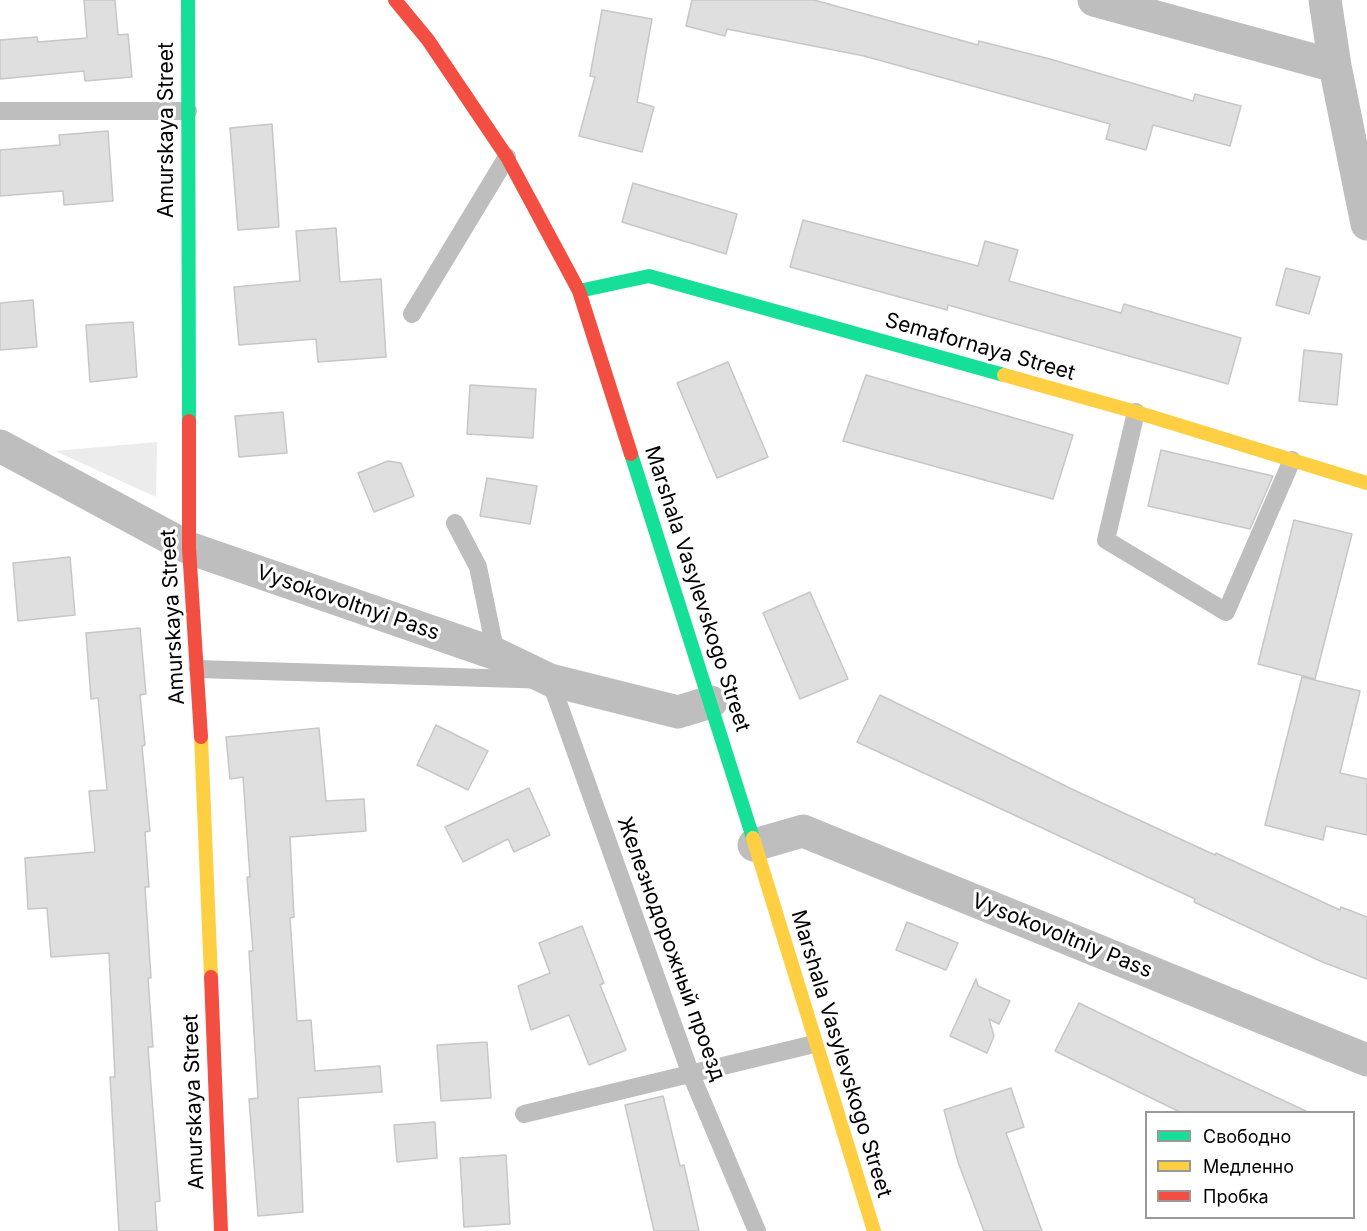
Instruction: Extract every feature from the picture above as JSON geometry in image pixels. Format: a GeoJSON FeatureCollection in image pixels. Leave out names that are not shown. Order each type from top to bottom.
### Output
{"type":"FeatureCollection","features":[{"type":"Feature","properties":{"kind":"street","name":"Amurskaya Street"},"geometry":{"type":"LineString","coordinates":[[188,0],[189,548],[198,669],[221,1231]]}},
{"type":"Feature","properties":{"kind":"street","name":"Marshala Vasylevskogo Street"},"geometry":{"type":"LineString","coordinates":[[395,0],[428,40],[507,157],[579,291],[711,702],[814,1044],[874,1231]]}},
{"type":"Feature","properties":{"kind":"street"},"geometry":{"type":"LineString","coordinates":[[1094,0],[1335,66]]}},
{"type":"Feature","properties":{"kind":"street"},"geometry":{"type":"LineString","coordinates":[[1325,0],[1335,66],[1367,224]]}},
{"type":"Feature","properties":{"kind":"street","name":"Semafornaya Street"},"geometry":{"type":"LineString","coordinates":[[579,291],[649,276],[1136,412],[1367,483]]}},
{"type":"Feature","properties":{"kind":"street","name":"Vysokovoltnyi Pass"},"geometry":{"type":"LineString","coordinates":[[0,446],[189,548],[496,654],[550,680],[678,712],[711,702]]}},
{"type":"Feature","properties":{"kind":"street","name":"Vysokovoltniy Pass"},"geometry":{"type":"LineString","coordinates":[[754,845],[803,831],[1367,1060]]}},
{"type":"Feature","properties":{"kind":"lane"},"geometry":{"type":"LineString","coordinates":[[0,111],[188,111]]}},
{"type":"Feature","properties":{"kind":"lane"},"geometry":{"type":"LineString","coordinates":[[412,314],[507,157]]}},
{"type":"Feature","properties":{"kind":"lane"},"geometry":{"type":"LineString","coordinates":[[1136,412],[1106,540],[1226,612],[1292,460]]}},
{"type":"Feature","properties":{"kind":"lane"},"geometry":{"type":"LineString","coordinates":[[455,523],[478,567],[496,654]]}},
{"type":"Feature","properties":{"kind":"lane"},"geometry":{"type":"LineString","coordinates":[[198,669],[550,680]]}},
{"type":"Feature","properties":{"kind":"lane","name":"Железнодорожный проезд"},"geometry":{"type":"LineString","coordinates":[[550,680],[690,1072],[757,1231]]}},
{"type":"Feature","properties":{"kind":"lane"},"geometry":{"type":"LineString","coordinates":[[524,1114],[690,1072],[814,1044]]}},
{"type":"Feature","properties":{"kind":"shaded area"},"geometry":{"type":"Polygon","coordinates":[[[157,442],[156,497],[55,451],[157,442]]]}},
{"type":"Feature","properties":{"kind":"building"},"geometry":{"type":"Polygon","coordinates":[[[84,0],[115,0],[118,35],[128,34],[132,77],[85,81],[84,71],[0,79],[0,40],[37,37],[38,42],[87,38],[84,0]]]}},
{"type":"Feature","properties":{"kind":"building"},"geometry":{"type":"Polygon","coordinates":[[[692,0],[814,0],[978,45],[979,41],[1050,59],[1193,101],[1195,94],[1241,106],[1230,146],[1153,125],[1146,150],[1106,139],[1110,124],[864,56],[727,29],[725,36],[686,26],[692,0]]]}},
{"type":"Feature","properties":{"kind":"building"},"geometry":{"type":"Polygon","coordinates":[[[602,10],[652,19],[637,102],[654,107],[642,152],[579,136],[595,77],[590,76],[602,10]]]}},
{"type":"Feature","properties":{"kind":"building"},"geometry":{"type":"Polygon","coordinates":[[[272,124],[279,227],[238,230],[230,128],[272,124]]]}},
{"type":"Feature","properties":{"kind":"building"},"geometry":{"type":"Polygon","coordinates":[[[108,131],[113,201],[64,205],[63,191],[0,196],[0,150],[60,145],[59,135],[108,131]]]}},
{"type":"Feature","properties":{"kind":"building"},"geometry":{"type":"Polygon","coordinates":[[[633,183],[737,214],[726,254],[622,222],[633,183]]]}},
{"type":"Feature","properties":{"kind":"building"},"geometry":{"type":"Polygon","coordinates":[[[803,220],[978,266],[985,241],[1018,250],[1009,281],[1121,313],[1124,304],[1241,338],[1228,384],[948,305],[947,310],[790,267],[803,220]]]}},
{"type":"Feature","properties":{"kind":"building"},"geometry":{"type":"Polygon","coordinates":[[[336,228],[340,282],[381,279],[386,357],[318,362],[316,339],[239,345],[234,287],[300,281],[296,231],[336,228]]]}},
{"type":"Feature","properties":{"kind":"building"},"geometry":{"type":"Polygon","coordinates":[[[1286,268],[1320,277],[1309,314],[1276,305],[1286,268]]]}},
{"type":"Feature","properties":{"kind":"building"},"geometry":{"type":"Polygon","coordinates":[[[33,300],[37,347],[0,350],[0,303],[33,300]]]}},
{"type":"Feature","properties":{"kind":"building"},"geometry":{"type":"Polygon","coordinates":[[[133,322],[137,377],[90,382],[86,325],[133,322]]]}},
{"type":"Feature","properties":{"kind":"building"},"geometry":{"type":"Polygon","coordinates":[[[1304,350],[1342,354],[1337,405],[1299,401],[1304,350]]]}},
{"type":"Feature","properties":{"kind":"building"},"geometry":{"type":"Polygon","coordinates":[[[728,362],[768,457],[717,478],[677,383],[728,362]]]}},
{"type":"Feature","properties":{"kind":"building"},"geometry":{"type":"Polygon","coordinates":[[[866,375],[1073,435],[1053,499],[843,441],[866,375]]]}},
{"type":"Feature","properties":{"kind":"building"},"geometry":{"type":"Polygon","coordinates":[[[470,385],[536,389],[533,438],[467,434],[470,385]]]}},
{"type":"Feature","properties":{"kind":"building"},"geometry":{"type":"Polygon","coordinates":[[[283,412],[287,453],[239,457],[235,416],[283,412]]]}},
{"type":"Feature","properties":{"kind":"building"},"geometry":{"type":"Polygon","coordinates":[[[1161,450],[1273,476],[1250,529],[1148,506],[1161,450]]]}},
{"type":"Feature","properties":{"kind":"building"},"geometry":{"type":"Polygon","coordinates":[[[388,461],[401,463],[414,496],[374,512],[358,473],[388,461]]]}},
{"type":"Feature","properties":{"kind":"building"},"geometry":{"type":"Polygon","coordinates":[[[487,478],[537,486],[530,524],[480,516],[487,478]]]}},
{"type":"Feature","properties":{"kind":"building"},"geometry":{"type":"Polygon","coordinates":[[[1294,520],[1352,534],[1315,679],[1258,664],[1294,520]]]}},
{"type":"Feature","properties":{"kind":"building"},"geometry":{"type":"Polygon","coordinates":[[[70,557],[75,615],[18,621],[13,563],[70,557]]]}},
{"type":"Feature","properties":{"kind":"building"},"geometry":{"type":"Polygon","coordinates":[[[810,592],[848,679],[800,699],[763,613],[810,592]]]}},
{"type":"Feature","properties":{"kind":"building"},"geometry":{"type":"Polygon","coordinates":[[[140,628],[146,694],[140,695],[145,745],[142,746],[150,831],[145,832],[149,887],[145,887],[153,1047],[148,1047],[160,1201],[155,1202],[157,1231],[119,1231],[110,1077],[115,1077],[109,953],[51,957],[47,908],[28,909],[25,858],[95,852],[89,791],[107,790],[98,698],[91,699],[86,633],[140,628]]]}},
{"type":"Feature","properties":{"kind":"building"},"geometry":{"type":"Polygon","coordinates":[[[1302,677],[1360,691],[1340,773],[1367,779],[1367,835],[1326,826],[1323,840],[1265,825],[1302,677]]]}},
{"type":"Feature","properties":{"kind":"building"},"geometry":{"type":"Polygon","coordinates":[[[880,695],[1076,791],[1215,855],[1216,853],[1340,910],[1341,907],[1367,917],[1367,979],[1320,961],[1194,902],[1195,899],[857,742],[880,695]]]}},
{"type":"Feature","properties":{"kind":"building"},"geometry":{"type":"Polygon","coordinates":[[[436,725],[488,751],[468,790],[417,765],[436,725]]]}},
{"type":"Feature","properties":{"kind":"building"},"geometry":{"type":"Polygon","coordinates":[[[319,728],[326,801],[364,799],[366,831],[290,837],[294,917],[290,918],[297,1021],[311,1020],[315,1071],[380,1066],[382,1092],[298,1098],[303,1212],[258,1216],[249,1099],[258,1098],[249,951],[253,951],[247,877],[250,877],[243,777],[230,779],[226,737],[319,728]]]}},
{"type":"Feature","properties":{"kind":"building"},"geometry":{"type":"Polygon","coordinates":[[[529,788],[550,835],[514,852],[508,839],[463,862],[445,827],[529,788]]]}},
{"type":"Feature","properties":{"kind":"building"},"geometry":{"type":"Polygon","coordinates":[[[907,922],[958,943],[946,970],[896,950],[907,922]]]}},
{"type":"Feature","properties":{"kind":"building"},"geometry":{"type":"Polygon","coordinates":[[[582,926],[604,983],[600,985],[626,1050],[589,1065],[569,1015],[531,1030],[518,986],[550,973],[539,943],[582,926]]]}},
{"type":"Feature","properties":{"kind":"building"},"geometry":{"type":"Polygon","coordinates":[[[976,979],[978,986],[1010,1001],[999,1024],[989,1019],[994,1036],[987,1053],[950,1036],[976,979]]]}},
{"type":"Feature","properties":{"kind":"building"},"geometry":{"type":"Polygon","coordinates":[[[1079,1003],[1306,1111],[1178,1111],[1055,1051],[1079,1003]]]}},
{"type":"Feature","properties":{"kind":"building"},"geometry":{"type":"Polygon","coordinates":[[[487,1042],[491,1098],[441,1101],[437,1045],[487,1042]]]}},
{"type":"Feature","properties":{"kind":"building"},"geometry":{"type":"Polygon","coordinates":[[[1011,1088],[1024,1127],[1006,1133],[1042,1231],[984,1231],[958,1162],[944,1110],[1011,1088]]]}},
{"type":"Feature","properties":{"kind":"building"},"geometry":{"type":"Polygon","coordinates":[[[663,1096],[680,1166],[684,1165],[699,1231],[654,1231],[625,1105],[663,1096]]]}},
{"type":"Feature","properties":{"kind":"building"},"geometry":{"type":"Polygon","coordinates":[[[435,1122],[437,1158],[397,1162],[394,1125],[435,1122]]]}},
{"type":"Feature","properties":{"kind":"building"},"geometry":{"type":"Polygon","coordinates":[[[506,1155],[510,1224],[464,1227],[460,1158],[506,1155]]]}},
{"type":"Feature","properties":{"kind":"traffic: fast"},"geometry":{"type":"LineString","coordinates":[[188,0],[189,421]]}},
{"type":"Feature","properties":{"kind":"traffic: fast"},"geometry":{"type":"LineString","coordinates":[[579,291],[649,276],[1004,375]]}},
{"type":"Feature","properties":{"kind":"traffic: fast"},"geometry":{"type":"LineString","coordinates":[[631,454],[753,838]]}},
{"type":"Feature","properties":{"kind":"traffic: slow"},"geometry":{"type":"LineString","coordinates":[[1004,375],[1136,412],[1367,483]]}},
{"type":"Feature","properties":{"kind":"traffic: slow"},"geometry":{"type":"LineString","coordinates":[[201,737],[211,977]]}},
{"type":"Feature","properties":{"kind":"traffic: slow"},"geometry":{"type":"LineString","coordinates":[[753,838],[874,1231]]}},
{"type":"Feature","properties":{"kind":"traffic: jam"},"geometry":{"type":"LineString","coordinates":[[395,0],[428,40],[507,157],[579,291],[631,454]]}},
{"type":"Feature","properties":{"kind":"traffic: jam"},"geometry":{"type":"LineString","coordinates":[[189,421],[189,548],[201,737]]}},
{"type":"Feature","properties":{"kind":"traffic: jam"},"geometry":{"type":"LineString","coordinates":[[211,977],[221,1231]]}}]}
